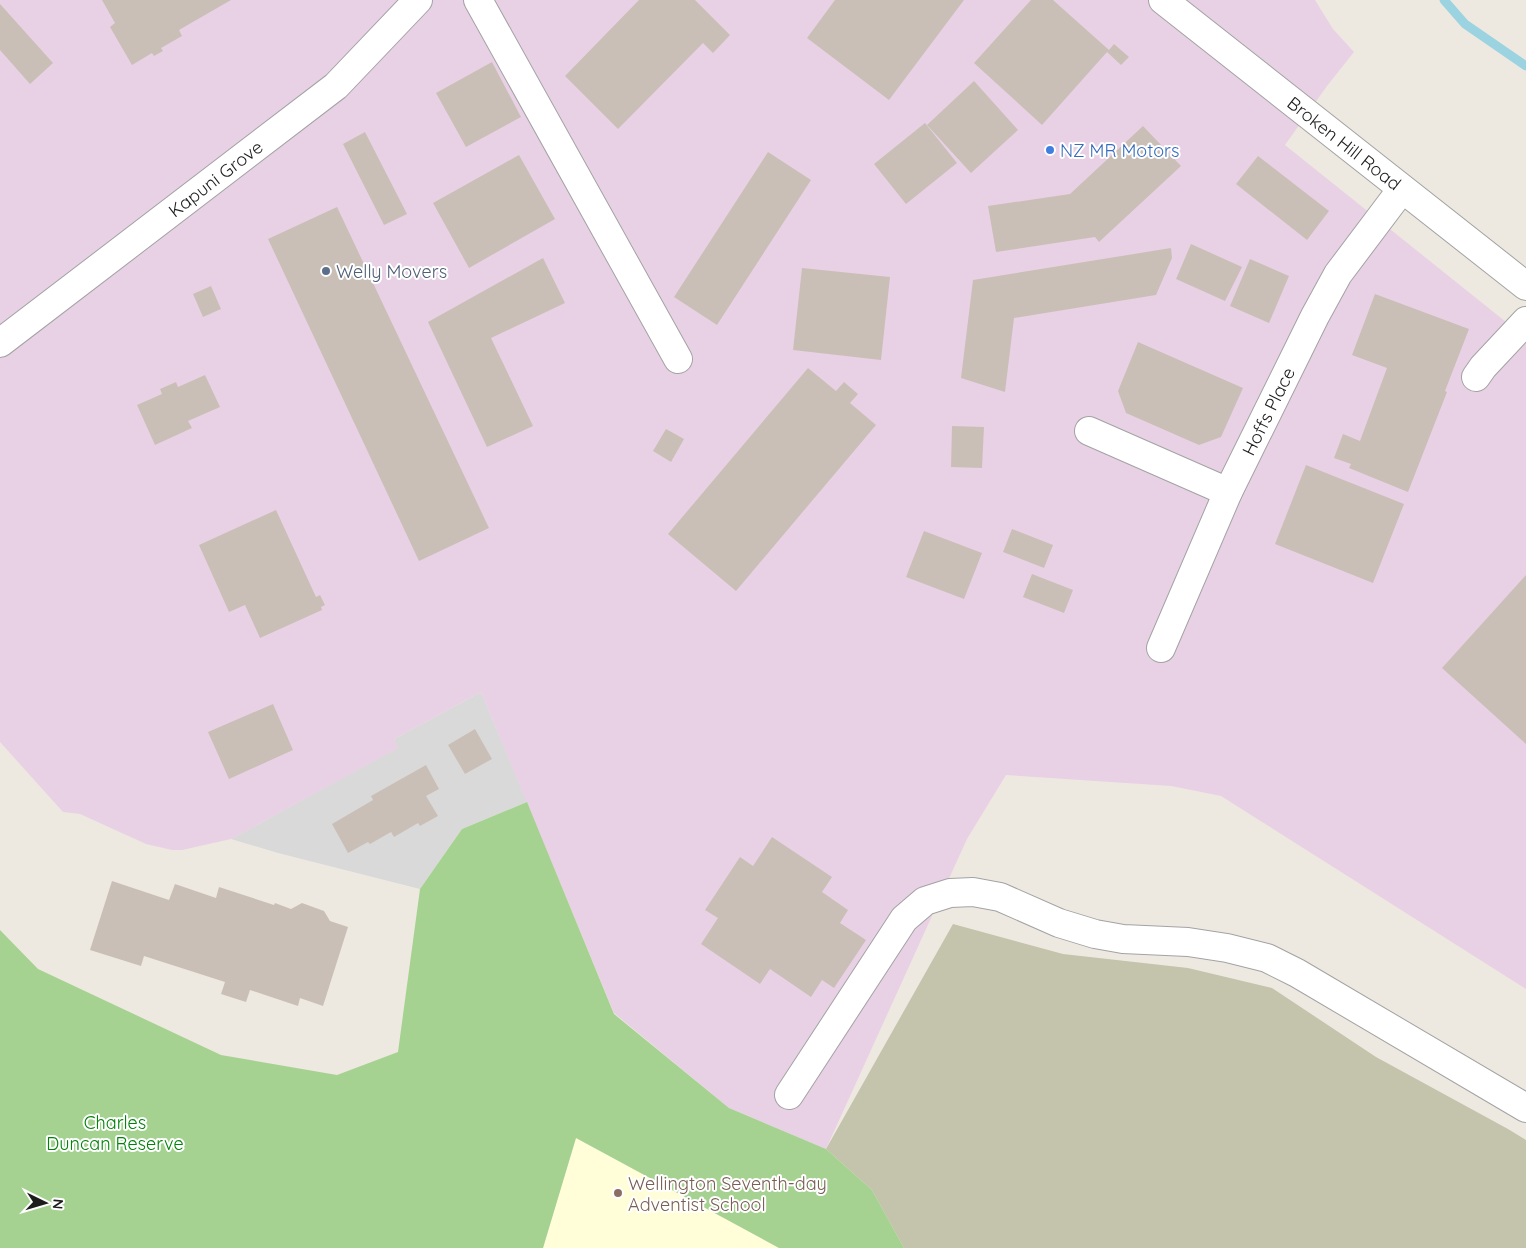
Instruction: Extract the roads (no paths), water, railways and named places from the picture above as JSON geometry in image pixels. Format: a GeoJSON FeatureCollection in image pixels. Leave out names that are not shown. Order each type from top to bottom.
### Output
{"type":"FeatureCollection","features":[{"type":"Feature","properties":{"kind":"street","name":"Kapuni Grove"},"geometry":{"type":"LineString","coordinates":[[0,343],[336,86],[418,0]]}},
{"type":"Feature","properties":{"kind":"street"},"geometry":{"type":"LineString","coordinates":[[478,0],[678,359]]}},
{"type":"Feature","properties":{"kind":"street","name":"Broken Hill Road"},"geometry":{"type":"LineString","coordinates":[[1163,0],[1526,286]]}},
{"type":"Feature","properties":{"kind":"street","name":"Hoffs Place"},"geometry":{"type":"LineString","coordinates":[[1161,648],[1228,492],[1315,316],[1334,283],[1402,189]]}},
{"type":"Feature","properties":{"kind":"street"},"geometry":{"type":"LineString","coordinates":[[1476,377],[1526,321]]}},
{"type":"Feature","properties":{"kind":"street"},"geometry":{"type":"LineString","coordinates":[[1089,431],[1228,492]]}},
{"type":"Feature","properties":{"kind":"street"},"geometry":{"type":"LineString","coordinates":[[789,1096],[904,919],[925,901],[950,893],[973,892],[1000,897],[1059,923],[1095,934],[1123,939],[1188,942],[1227,948],[1267,958],[1306,978],[1526,1108]]}},
{"type":"Feature","properties":{"kind":"waterway"},"geometry":{"type":"LineString","coordinates":[[1444,0],[1465,24],[1526,66]]}},
{"type":"Feature","properties":{"kind":"place","name":"NZ MR Motors"},"geometry":{"type":"Point","coordinates":[1050,150]}},
{"type":"Feature","properties":{"kind":"place","name":"Welly Movers"},"geometry":{"type":"Point","coordinates":[326,271]}},
{"type":"Feature","properties":{"kind":"place","name":"Wellington Seventh-day Adventist School"},"geometry":{"type":"Point","coordinates":[618,1193]}},
{"type":"Feature","properties":{"kind":"park label","name":"Charles Duncan Reserve"},"geometry":{"type":"Point","coordinates":[115,1132]}}]}
